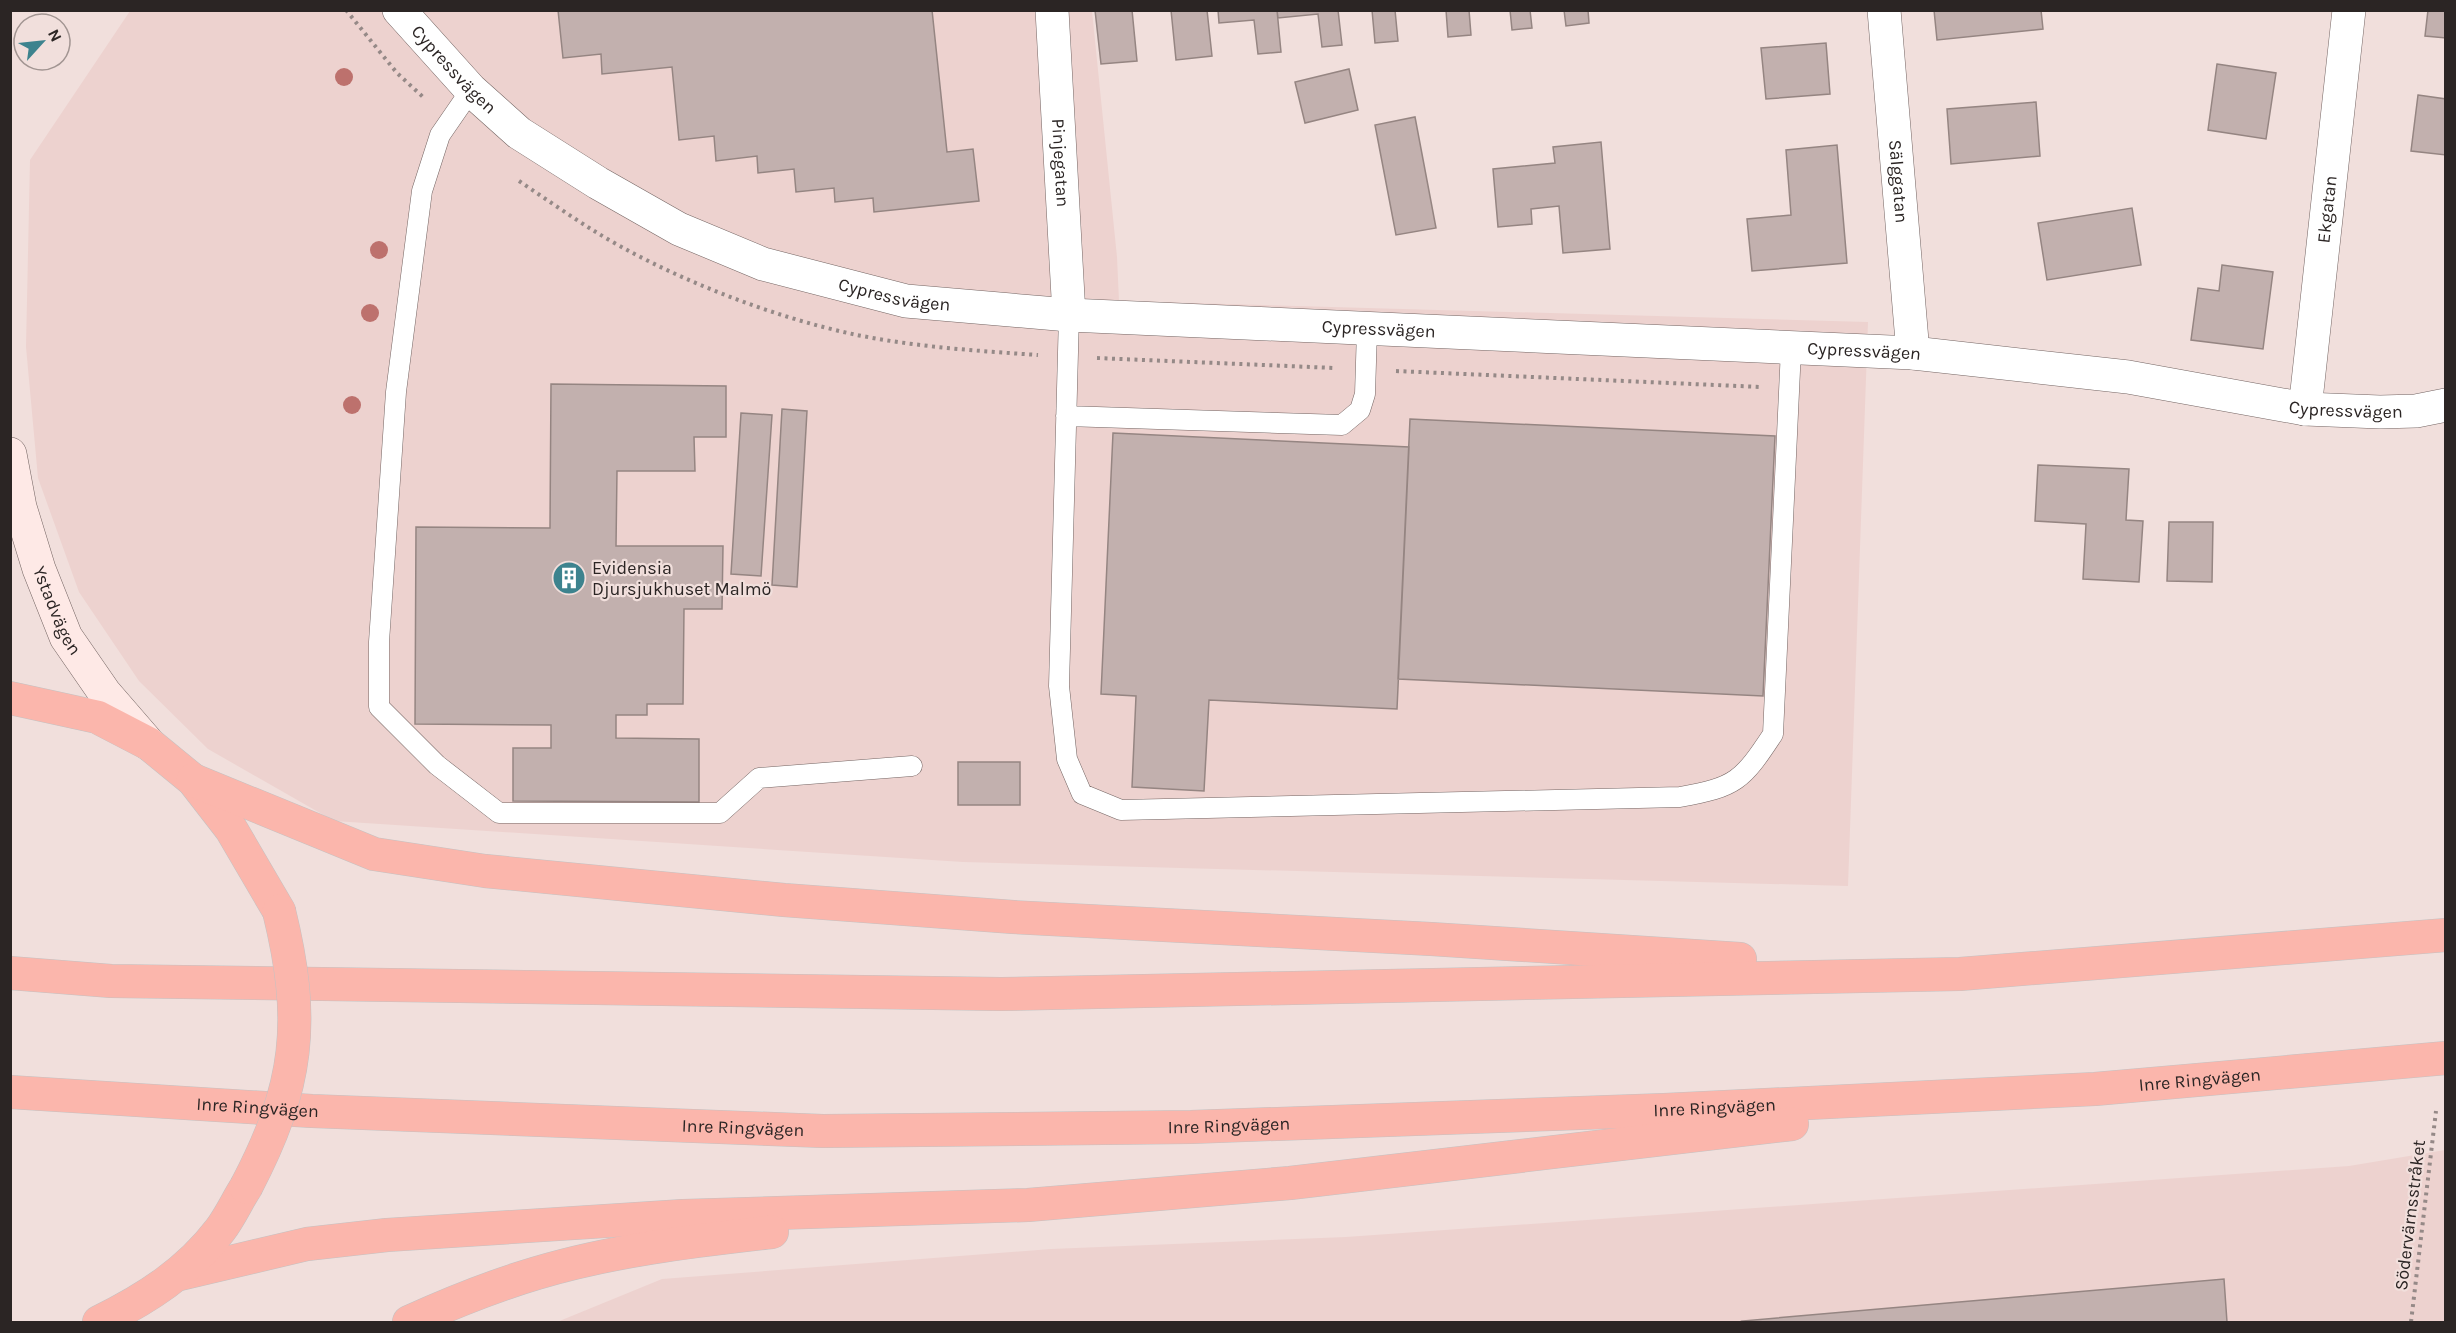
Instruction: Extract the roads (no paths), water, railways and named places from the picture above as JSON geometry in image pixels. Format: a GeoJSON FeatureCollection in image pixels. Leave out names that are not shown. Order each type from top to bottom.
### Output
{"type":"FeatureCollection","features":[{"type":"Feature","properties":{"kind":"highway"},"geometry":{"type":"LineString","coordinates":[[10,698],[97,717],[150,744],[193,780],[231,830],[279,911],[295,994],[295,1039],[283,1104],[270,1142],[246,1187],[220,1230],[180,1274],[133,1312],[99,1323]]}},
{"type":"Feature","properties":{"kind":"highway"},"geometry":{"type":"LineString","coordinates":[[193,780],[374,854],[485,871],[784,900],[1013,917],[1431,939],[1960,974]]}},
{"type":"Feature","properties":{"kind":"highway"},"geometry":{"type":"LineString","coordinates":[[10,973],[111,981],[1001,994],[1960,974],[2445,935]]}},
{"type":"Feature","properties":{"kind":"highway","name":"Inre Ringvägen"},"geometry":{"type":"LineString","coordinates":[[10,1092],[323,1112],[823,1131],[1191,1127],[1664,1110],[2095,1089],[2445,1058]]}},
{"type":"Feature","properties":{"kind":"highway"},"geometry":{"type":"LineString","coordinates":[[180,1274],[307,1244],[387,1235],[683,1216],[940,1209],[1028,1204],[1290,1183],[2095,1089]]}},
{"type":"Feature","properties":{"kind":"highway"},"geometry":{"type":"LineString","coordinates":[[409,1323],[461,1298],[539,1272],[701,1240],[940,1209]]}},
{"type":"Feature","properties":{"kind":"main road","name":"Ystadvägen"},"geometry":{"type":"LineString","coordinates":[[10,454],[20,507],[39,569],[66,637],[104,692],[150,744]]}},
{"type":"Feature","properties":{"kind":"street","name":"Cypressvägen"},"geometry":{"type":"LineString","coordinates":[[399,10],[471,90],[519,133],[598,183],[679,229],[763,264],[906,301],[1069,315],[1913,354],[2128,377],[2305,409],[2416,411],[2445,405]]}},
{"type":"Feature","properties":{"kind":"street","name":"Pinjegatan"},"geometry":{"type":"LineString","coordinates":[[1052,10],[1069,315]]}},
{"type":"Feature","properties":{"kind":"street","name":"Sälggatan"},"geometry":{"type":"LineString","coordinates":[[1884,10],[1913,354]]}},
{"type":"Feature","properties":{"kind":"street","name":"Ekgatan"},"geometry":{"type":"LineString","coordinates":[[2305,409],[2349,10]]}},
{"type":"Feature","properties":{"kind":"lane"},"geometry":{"type":"LineString","coordinates":[[471,90],[440,135],[422,191],[396,392],[379,642],[379,707],[437,765],[499,813],[720,813],[759,778],[912,766]]}},
{"type":"Feature","properties":{"kind":"lane"},"geometry":{"type":"LineString","coordinates":[[1069,315],[1059,686],[1067,759],[1082,794],[1121,810],[1680,798],[1721,790],[1750,769],[1773,734],[1791,349]]}},
{"type":"Feature","properties":{"kind":"lane"},"geometry":{"type":"LineString","coordinates":[[1066,416],[1342,425],[1360,410],[1365,394],[1366,330]]}},
{"type":"Feature","properties":{"kind":"place","name":"Evidensia Djursjukhuset Malmö"},"geometry":{"type":"Point","coordinates":[569,578]}}]}
